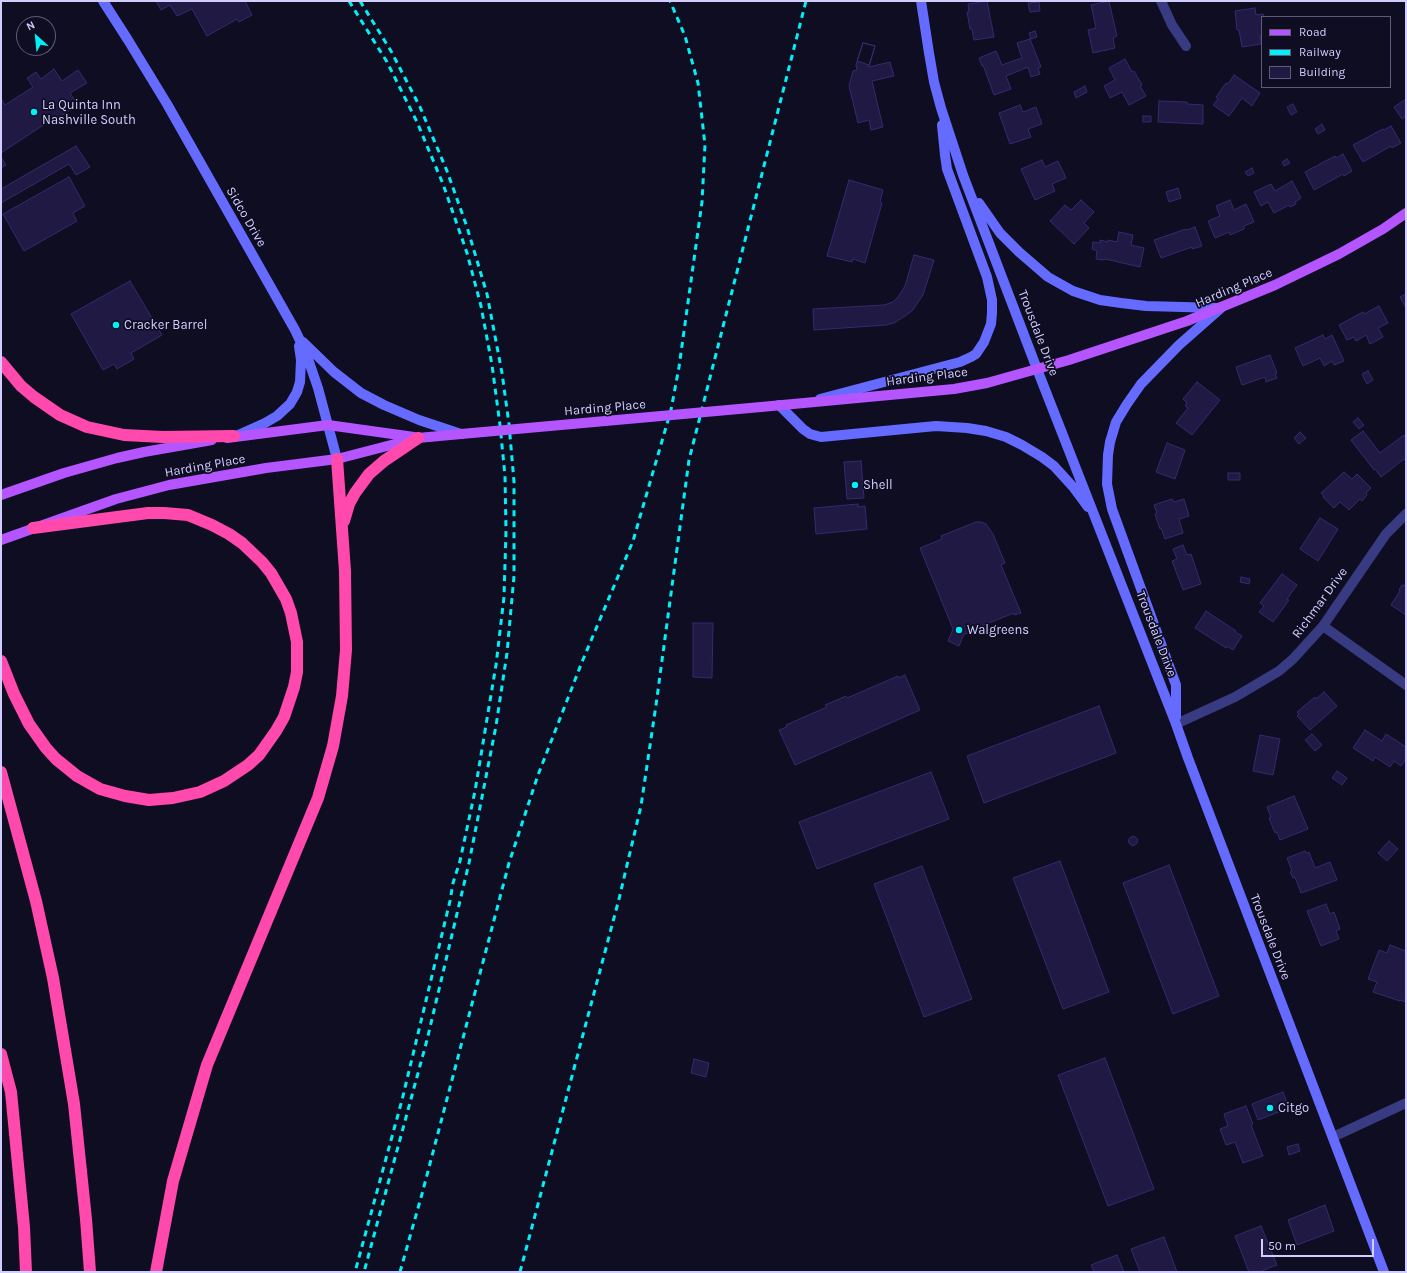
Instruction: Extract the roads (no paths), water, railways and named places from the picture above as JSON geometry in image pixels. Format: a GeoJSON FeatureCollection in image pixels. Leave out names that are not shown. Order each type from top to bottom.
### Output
{"type":"FeatureCollection","features":[{"type":"Feature","properties":{"kind":"highway"},"geometry":{"type":"LineString","coordinates":[[1,362],[34,397],[60,415],[87,427],[124,435],[163,437],[234,436]]}},
{"type":"Feature","properties":{"kind":"highway"},"geometry":{"type":"LineString","coordinates":[[342,526],[349,504],[361,484],[384,461],[418,438]]}},
{"type":"Feature","properties":{"kind":"highway"},"geometry":{"type":"LineString","coordinates":[[156,1272],[173,1180],[207,1065],[318,798],[334,746],[342,696],[346,650],[346,602],[337,459]]}},
{"type":"Feature","properties":{"kind":"highway"},"geometry":{"type":"LineString","coordinates":[[1,661],[14,694],[29,724],[42,743],[56,759],[77,776],[100,789],[125,796],[150,800],[173,798],[200,792],[224,781],[248,765],[259,755],[276,731],[284,717],[294,687],[297,672],[297,642],[295,628],[286,599],[271,573],[262,562],[248,548],[228,534],[212,525],[188,516],[164,513],[148,513],[33,528]]}},
{"type":"Feature","properties":{"kind":"highway"},"geometry":{"type":"LineString","coordinates":[[1,772],[36,901],[53,978],[74,1104],[90,1272]]}},
{"type":"Feature","properties":{"kind":"highway"},"geometry":{"type":"LineString","coordinates":[[1,1054],[11,1092],[24,1227],[26,1272]]}},
{"type":"Feature","properties":{"kind":"main road","name":"Harding Place"},"geometry":{"type":"LineString","coordinates":[[1,540],[116,500],[169,485],[246,471],[337,459],[418,438],[761,407],[954,388],[987,382],[1110,347],[1221,308],[1275,285],[1322,262],[1363,240],[1406,213]]}},
{"type":"Feature","properties":{"kind":"main road","name":"Harding Place"},"geometry":{"type":"LineString","coordinates":[[1,495],[64,473],[117,458],[234,436],[328,425],[418,438]]}},
{"type":"Feature","properties":{"kind":"street","name":"Sidco Drive"},"geometry":{"type":"LineString","coordinates":[[103,1],[167,104],[298,334],[318,388],[337,459]]}},
{"type":"Feature","properties":{"kind":"street","name":"Trousdale Drive"},"geometry":{"type":"LineString","coordinates":[[922,1],[929,53],[941,108],[968,186],[1037,369],[1099,524],[1176,724],[1384,1272]]}},
{"type":"Feature","properties":{"kind":"street"},"geometry":{"type":"LineString","coordinates":[[1161,1],[1172,25],[1186,46]]}},
{"type":"Feature","properties":{"kind":"street"},"geometry":{"type":"LineString","coordinates":[[806,402],[960,362],[971,358],[976,354],[984,342],[991,324],[992,300],[987,277],[946,163],[941,108]]}},
{"type":"Feature","properties":{"kind":"street"},"geometry":{"type":"LineString","coordinates":[[968,186],[995,227],[1019,252],[1048,277],[1073,291],[1100,300],[1146,306],[1221,308]]}},
{"type":"Feature","properties":{"kind":"street"},"geometry":{"type":"LineString","coordinates":[[1176,724],[1176,685],[1112,509],[1108,484],[1108,455],[1116,422],[1137,390],[1160,363],[1221,308]]}},
{"type":"Feature","properties":{"kind":"street"},"geometry":{"type":"LineString","coordinates":[[298,334],[334,372],[361,393],[419,420],[461,434]]}},
{"type":"Feature","properties":{"kind":"street"},"geometry":{"type":"LineString","coordinates":[[234,436],[265,423],[277,416],[295,397],[300,382],[301,372],[298,334]]}},
{"type":"Feature","properties":{"kind":"street"},"geometry":{"type":"LineString","coordinates":[[779,405],[803,429],[810,434],[821,437],[936,426],[967,428],[1006,438],[1022,445],[1054,466],[1074,488],[1099,524]]}},
{"type":"Feature","properties":{"kind":"street","name":"Richmar Drive"},"geometry":{"type":"LineString","coordinates":[[1176,724],[1235,697],[1279,671],[1293,660],[1323,626],[1386,534],[1406,514]]}},
{"type":"Feature","properties":{"kind":"street"},"geometry":{"type":"LineString","coordinates":[[1323,626],[1406,685]]}},
{"type":"Feature","properties":{"kind":"street"},"geometry":{"type":"LineString","coordinates":[[1333,1137],[1406,1103]]}},
{"type":"Feature","properties":{"kind":"railway"},"geometry":{"type":"LineString","coordinates":[[349,1],[387,62],[417,122],[443,184],[467,253],[481,306],[492,365],[505,476],[506,531],[504,597],[496,665],[475,791],[460,861],[453,883],[402,1100],[355,1272]]}},
{"type":"Feature","properties":{"kind":"railway"},"geometry":{"type":"LineString","coordinates":[[360,1],[391,51],[420,107],[447,171],[467,227],[487,294],[502,373],[509,424],[514,482],[514,576],[507,653],[496,726],[469,863],[427,1040],[364,1272]]}},
{"type":"Feature","properties":{"kind":"railway"},"geometry":{"type":"LineString","coordinates":[[400,1272],[509,863],[538,775],[582,662],[633,541],[671,410],[679,367],[702,202],[705,145],[698,83],[685,36],[670,1]]}},
{"type":"Feature","properties":{"kind":"railway"},"geometry":{"type":"LineString","coordinates":[[520,1272],[619,899],[641,806],[689,460],[806,1]]}},
{"type":"Feature","properties":{"kind":"place","name":"La Quinta Inn Nashville South"},"geometry":{"type":"Point","coordinates":[34,112]}},
{"type":"Feature","properties":{"kind":"place","name":"Cracker Barrel"},"geometry":{"type":"Point","coordinates":[116,325]}},
{"type":"Feature","properties":{"kind":"place","name":"Shell"},"geometry":{"type":"Point","coordinates":[855,485]}},
{"type":"Feature","properties":{"kind":"place","name":"Walgreens"},"geometry":{"type":"Point","coordinates":[959,630]}},
{"type":"Feature","properties":{"kind":"place","name":"Citgo"},"geometry":{"type":"Point","coordinates":[1270,1108]}}]}
